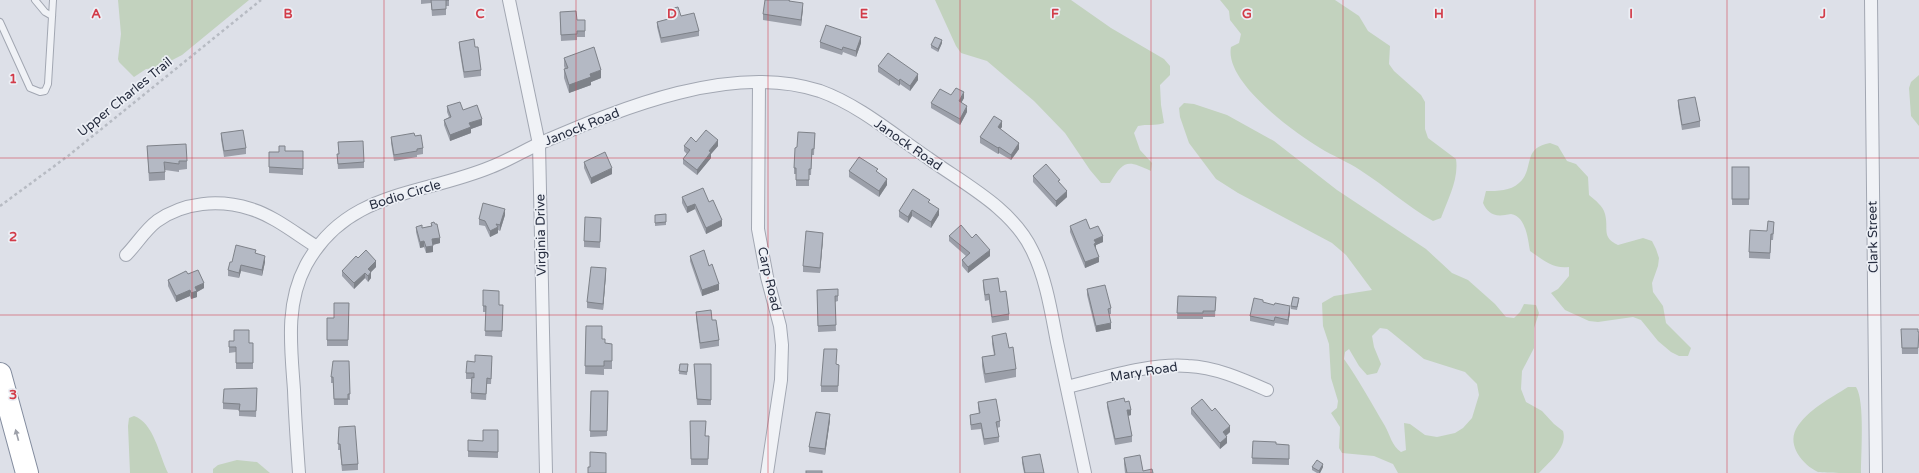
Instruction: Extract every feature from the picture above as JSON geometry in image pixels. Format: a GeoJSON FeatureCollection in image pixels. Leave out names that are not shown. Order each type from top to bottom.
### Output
{"type":"FeatureCollection","features":[{"type":"Feature","properties":{"kind":"highway"},"geometry":{"type":"LineString","coordinates":[[0,374],[27,473]]}},
{"type":"Feature","properties":{"kind":"street","name":"Virginia Drive"},"geometry":{"type":"LineString","coordinates":[[510,0],[539,144],[546,473]]}},
{"type":"Feature","properties":{"kind":"street","name":"Clark Street"},"geometry":{"type":"LineString","coordinates":[[1870,0],[1876,473]]}},
{"type":"Feature","properties":{"kind":"street","name":"Janock Road"},"geometry":{"type":"LineString","coordinates":[[539,144],[619,111],[671,95],[725,85],[759,83],[802,87],[835,98],[858,111],[979,194],[1009,219],[1028,242],[1041,272],[1085,473]]}},
{"type":"Feature","properties":{"kind":"street","name":"Carp Road"},"geometry":{"type":"LineString","coordinates":[[759,83],[758,229],[767,277],[780,326],[782,345],[781,380],[767,473]]}},
{"type":"Feature","properties":{"kind":"street","name":"Bodio Circle"},"geometry":{"type":"LineString","coordinates":[[299,473],[290,339],[291,314],[296,290],[304,268],[317,247],[335,228],[358,211],[380,201],[476,173],[539,144]]}},
{"type":"Feature","properties":{"kind":"street"},"geometry":{"type":"LineString","coordinates":[[126,255],[156,222],[172,212],[190,206],[211,203],[251,209],[269,217],[317,247]]}},
{"type":"Feature","properties":{"kind":"street","name":"Mary Road"},"geometry":{"type":"LineString","coordinates":[[1067,388],[1153,368],[1188,366],[1236,377],[1267,390]]}},
{"type":"Feature","properties":{"kind":"lane"},"geometry":{"type":"LineString","coordinates":[[35,0],[45,12],[52,16]]}},
{"type":"Feature","properties":{"kind":"lane"},"geometry":{"type":"LineString","coordinates":[[0,22],[30,88],[40,92],[45,90],[48,84],[53,0]]}},
{"type":"Feature","properties":{"kind":"path","name":"Upper Charles Trail"},"geometry":{"type":"LineString","coordinates":[[0,206],[68,156],[261,0]]}},
{"type":"Feature","properties":{"kind":"green space"},"geometry":{"type":"Polygon","coordinates":[[[118,0],[249,0],[182,55],[157,68],[146,69],[134,77],[119,62],[118,59],[121,34],[118,0]]]}},
{"type":"Feature","properties":{"kind":"green space"},"geometry":{"type":"Polygon","coordinates":[[[935,0],[1071,0],[1111,28],[1164,59],[1170,66],[1170,75],[1160,85],[1164,123],[1138,126],[1134,133],[1140,150],[1152,163],[1151,171],[1136,165],[1127,164],[1119,170],[1110,183],[1101,183],[1090,170],[1065,133],[1034,101],[987,61],[961,53],[956,46],[935,0]]]}},
{"type":"Feature","properties":{"kind":"green space"},"geometry":{"type":"Polygon","coordinates":[[[1220,0],[1335,0],[1359,16],[1368,31],[1390,46],[1389,64],[1394,71],[1421,95],[1425,102],[1425,129],[1428,138],[1456,159],[1456,174],[1450,196],[1441,218],[1433,221],[1423,215],[1351,164],[1308,141],[1263,105],[1238,75],[1232,61],[1231,47],[1239,43],[1241,34],[1230,20],[1229,11],[1220,0]]]}},
{"type":"Feature","properties":{"kind":"green space"},"geometry":{"type":"Polygon","coordinates":[[[1919,75],[1919,126],[1911,116],[1909,88],[1911,82],[1919,75]]]}},
{"type":"Feature","properties":{"kind":"green space"},"geometry":{"type":"Polygon","coordinates":[[[1184,103],[1194,104],[1227,115],[1274,141],[1337,190],[1426,249],[1452,273],[1468,280],[1495,304],[1506,317],[1514,318],[1520,312],[1524,304],[1536,305],[1539,313],[1534,328],[1534,348],[1522,371],[1521,389],[1526,402],[1542,411],[1563,431],[1564,437],[1563,443],[1557,454],[1539,473],[1398,473],[1393,464],[1374,456],[1342,453],[1339,448],[1340,427],[1331,413],[1337,408],[1338,401],[1331,378],[1329,344],[1323,326],[1322,303],[1334,296],[1372,290],[1346,255],[1332,243],[1238,193],[1216,179],[1189,143],[1180,117],[1179,108],[1184,103]],[[1380,328],[1372,336],[1374,347],[1381,364],[1377,373],[1367,375],[1359,366],[1349,349],[1345,352],[1344,359],[1385,426],[1395,447],[1401,452],[1406,450],[1404,423],[1410,424],[1425,435],[1437,437],[1455,433],[1463,428],[1472,418],[1479,395],[1477,384],[1465,372],[1424,359],[1387,329],[1380,328]]]}},
{"type":"Feature","properties":{"kind":"green space"},"geometry":{"type":"Polygon","coordinates":[[[1550,143],[1558,146],[1567,161],[1576,164],[1588,177],[1589,195],[1604,211],[1607,236],[1609,239],[1618,245],[1643,238],[1652,241],[1659,258],[1652,283],[1653,292],[1663,306],[1666,323],[1691,348],[1688,356],[1679,356],[1671,352],[1658,341],[1641,320],[1633,317],[1598,322],[1589,321],[1565,310],[1551,293],[1558,289],[1569,276],[1569,267],[1558,267],[1553,265],[1544,261],[1530,251],[1527,235],[1520,219],[1511,214],[1497,215],[1491,213],[1483,203],[1486,191],[1504,190],[1512,188],[1519,183],[1527,172],[1532,154],[1535,150],[1550,143]]]}},
{"type":"Feature","properties":{"kind":"green space"},"geometry":{"type":"Polygon","coordinates":[[[1848,387],[1856,387],[1861,403],[1861,473],[1818,472],[1807,465],[1798,454],[1794,442],[1796,429],[1806,416],[1813,410],[1848,387]]]}},
{"type":"Feature","properties":{"kind":"green space"},"geometry":{"type":"Polygon","coordinates":[[[134,416],[141,420],[151,432],[168,473],[130,473],[128,426],[129,418],[134,416]]]}},
{"type":"Feature","properties":{"kind":"green space"},"geometry":{"type":"Polygon","coordinates":[[[237,460],[257,462],[270,473],[213,473],[213,469],[218,465],[237,460]]]}},
{"type":"Feature","properties":{"kind":"building"},"geometry":{"type":"Polygon","coordinates":[[[431,0],[446,0],[446,9],[432,10],[431,0]]]}},
{"type":"Feature","properties":{"kind":"building"},"geometry":{"type":"Polygon","coordinates":[[[765,0],[789,0],[803,3],[801,20],[763,14],[765,0]]]}},
{"type":"Feature","properties":{"kind":"building"},"geometry":{"type":"Polygon","coordinates":[[[678,7],[681,16],[694,13],[699,31],[661,38],[657,22],[672,18],[670,9],[678,7]]]}},
{"type":"Feature","properties":{"kind":"building"},"geometry":{"type":"Polygon","coordinates":[[[576,11],[577,20],[585,20],[585,31],[577,31],[577,34],[561,35],[560,12],[576,11]]]}},
{"type":"Feature","properties":{"kind":"building"},"geometry":{"type":"Polygon","coordinates":[[[826,25],[861,37],[856,51],[843,47],[842,50],[820,42],[826,25]]]}},
{"type":"Feature","properties":{"kind":"building"},"geometry":{"type":"Polygon","coordinates":[[[935,37],[942,40],[938,49],[931,45],[935,37]]]}},
{"type":"Feature","properties":{"kind":"building"},"geometry":{"type":"Polygon","coordinates":[[[474,39],[475,47],[478,47],[481,70],[464,72],[459,42],[474,39]]]}},
{"type":"Feature","properties":{"kind":"building"},"geometry":{"type":"Polygon","coordinates":[[[594,47],[601,70],[590,74],[591,77],[569,85],[564,69],[568,68],[564,58],[594,47]]]}},
{"type":"Feature","properties":{"kind":"building"},"geometry":{"type":"Polygon","coordinates":[[[888,53],[918,74],[910,86],[900,79],[899,81],[878,66],[888,53]]]}},
{"type":"Feature","properties":{"kind":"building"},"geometry":{"type":"Polygon","coordinates":[[[956,88],[964,92],[959,101],[967,106],[960,119],[931,103],[940,89],[951,95],[956,88]]]}},
{"type":"Feature","properties":{"kind":"building"},"geometry":{"type":"Polygon","coordinates":[[[1695,97],[1700,121],[1682,125],[1678,100],[1695,97]]]}},
{"type":"Feature","properties":{"kind":"building"},"geometry":{"type":"Polygon","coordinates":[[[460,102],[463,110],[477,105],[482,119],[469,123],[471,127],[450,135],[444,120],[451,117],[447,106],[460,102]]]}},
{"type":"Feature","properties":{"kind":"building"},"geometry":{"type":"Polygon","coordinates":[[[994,116],[1002,121],[998,127],[1019,143],[1011,155],[980,137],[994,116]]]}},
{"type":"Feature","properties":{"kind":"building"},"geometry":{"type":"Polygon","coordinates":[[[243,130],[246,148],[224,151],[221,133],[243,130]]]}},
{"type":"Feature","properties":{"kind":"building"},"geometry":{"type":"Polygon","coordinates":[[[706,130],[718,140],[697,170],[683,159],[690,150],[684,146],[691,137],[696,142],[706,130]]]}},
{"type":"Feature","properties":{"kind":"building"},"geometry":{"type":"Polygon","coordinates":[[[798,132],[815,133],[814,149],[812,149],[811,169],[809,169],[809,180],[796,180],[796,168],[794,168],[795,148],[797,147],[798,132]]]}},
{"type":"Feature","properties":{"kind":"building"},"geometry":{"type":"Polygon","coordinates":[[[414,133],[415,136],[421,135],[423,148],[417,149],[417,151],[394,155],[391,137],[414,133]]]}},
{"type":"Feature","properties":{"kind":"building"},"geometry":{"type":"Polygon","coordinates":[[[363,141],[364,162],[338,164],[338,142],[363,141]]]}},
{"type":"Feature","properties":{"kind":"building"},"geometry":{"type":"Polygon","coordinates":[[[186,144],[187,161],[179,161],[179,164],[164,162],[165,172],[149,173],[147,146],[186,144]]]}},
{"type":"Feature","properties":{"kind":"building"},"geometry":{"type":"Polygon","coordinates":[[[279,146],[285,146],[285,151],[303,151],[303,169],[269,167],[269,152],[279,152],[279,146]]]}},
{"type":"Feature","properties":{"kind":"building"},"geometry":{"type":"Polygon","coordinates":[[[605,152],[612,168],[591,178],[584,162],[605,152]]]}},
{"type":"Feature","properties":{"kind":"building"},"geometry":{"type":"Polygon","coordinates":[[[859,157],[878,169],[876,171],[887,179],[879,191],[849,171],[859,157]]]}},
{"type":"Feature","properties":{"kind":"building"},"geometry":{"type":"Polygon","coordinates":[[[1046,164],[1060,180],[1058,181],[1067,191],[1056,201],[1033,176],[1046,164]]]}},
{"type":"Feature","properties":{"kind":"building"},"geometry":{"type":"Polygon","coordinates":[[[1732,167],[1749,167],[1749,199],[1732,199],[1732,167]]]}},
{"type":"Feature","properties":{"kind":"building"},"geometry":{"type":"Polygon","coordinates":[[[703,188],[709,202],[713,200],[722,220],[706,228],[695,204],[687,207],[682,197],[703,188]]]}},
{"type":"Feature","properties":{"kind":"building"},"geometry":{"type":"Polygon","coordinates":[[[913,189],[930,200],[928,202],[939,209],[931,222],[912,210],[908,217],[899,211],[913,189]]]}},
{"type":"Feature","properties":{"kind":"building"},"geometry":{"type":"Polygon","coordinates":[[[483,203],[505,209],[500,225],[496,224],[498,227],[490,231],[485,221],[479,219],[483,203]]]}},
{"type":"Feature","properties":{"kind":"building"},"geometry":{"type":"Polygon","coordinates":[[[666,214],[666,222],[655,223],[655,215],[666,214]]]}},
{"type":"Feature","properties":{"kind":"building"},"geometry":{"type":"Polygon","coordinates":[[[585,217],[601,218],[600,242],[584,241],[585,217]]]}},
{"type":"Feature","properties":{"kind":"building"},"geometry":{"type":"Polygon","coordinates":[[[1086,219],[1090,229],[1098,226],[1103,236],[1094,240],[1099,257],[1085,262],[1070,226],[1086,219]]]}},
{"type":"Feature","properties":{"kind":"building"},"geometry":{"type":"Polygon","coordinates":[[[1768,221],[1774,222],[1773,234],[1771,234],[1770,253],[1749,252],[1750,230],[1767,231],[1768,221]]]}},
{"type":"Feature","properties":{"kind":"building"},"geometry":{"type":"Polygon","coordinates":[[[434,222],[437,224],[440,238],[432,239],[433,246],[426,247],[424,241],[420,242],[416,227],[422,225],[422,228],[432,226],[431,223],[434,222]]]}},
{"type":"Feature","properties":{"kind":"building"},"geometry":{"type":"Polygon","coordinates":[[[961,225],[972,238],[976,234],[990,250],[968,267],[962,260],[970,253],[949,236],[961,225]]]}},
{"type":"Feature","properties":{"kind":"building"},"geometry":{"type":"Polygon","coordinates":[[[806,231],[823,233],[820,268],[803,266],[806,231]]]}},
{"type":"Feature","properties":{"kind":"building"},"geometry":{"type":"Polygon","coordinates":[[[236,245],[256,250],[255,253],[265,256],[262,270],[241,265],[239,273],[228,270],[230,262],[232,262],[236,245]]]}},
{"type":"Feature","properties":{"kind":"building"},"geometry":{"type":"Polygon","coordinates":[[[366,250],[376,261],[368,269],[371,272],[368,276],[365,273],[354,283],[342,271],[356,256],[358,258],[366,250]]]}},
{"type":"Feature","properties":{"kind":"building"},"geometry":{"type":"Polygon","coordinates":[[[704,250],[709,266],[712,264],[719,284],[702,290],[690,256],[704,250]]]}},
{"type":"Feature","properties":{"kind":"building"},"geometry":{"type":"Polygon","coordinates":[[[591,267],[606,268],[603,304],[587,302],[591,267]]]}},
{"type":"Feature","properties":{"kind":"building"},"geometry":{"type":"Polygon","coordinates":[[[198,270],[204,283],[195,287],[197,291],[191,293],[190,290],[176,296],[168,280],[186,271],[188,274],[198,270]]]}},
{"type":"Feature","properties":{"kind":"building"},"geometry":{"type":"Polygon","coordinates":[[[998,278],[1000,292],[1006,291],[1009,314],[992,317],[989,294],[985,295],[983,280],[998,278]]]}},
{"type":"Feature","properties":{"kind":"building"},"geometry":{"type":"Polygon","coordinates":[[[1105,285],[1111,308],[1108,309],[1111,323],[1096,326],[1087,289],[1105,285]]]}},
{"type":"Feature","properties":{"kind":"building"},"geometry":{"type":"Polygon","coordinates":[[[838,289],[838,296],[835,296],[836,325],[818,326],[817,290],[838,289]]]}},
{"type":"Feature","properties":{"kind":"building"},"geometry":{"type":"Polygon","coordinates":[[[483,290],[499,291],[499,305],[503,305],[502,331],[485,331],[486,306],[483,306],[483,290]]]}},
{"type":"Feature","properties":{"kind":"building"},"geometry":{"type":"Polygon","coordinates":[[[1178,296],[1216,297],[1215,311],[1203,311],[1203,313],[1177,313],[1178,296]]]}},
{"type":"Feature","properties":{"kind":"building"},"geometry":{"type":"Polygon","coordinates":[[[1293,297],[1299,298],[1297,307],[1291,306],[1293,297]]]}},
{"type":"Feature","properties":{"kind":"building"},"geometry":{"type":"Polygon","coordinates":[[[1254,298],[1274,305],[1275,303],[1290,306],[1288,320],[1275,317],[1274,321],[1250,316],[1254,298]]]}},
{"type":"Feature","properties":{"kind":"building"},"geometry":{"type":"Polygon","coordinates":[[[334,303],[349,303],[348,340],[327,340],[327,318],[334,318],[334,303]]]}},
{"type":"Feature","properties":{"kind":"building"},"geometry":{"type":"Polygon","coordinates":[[[711,310],[712,320],[716,320],[719,340],[700,343],[696,312],[711,310]]]}},
{"type":"Feature","properties":{"kind":"building"},"geometry":{"type":"Polygon","coordinates":[[[586,326],[602,326],[602,339],[605,339],[605,343],[612,344],[612,361],[604,361],[604,366],[585,366],[586,326]]]}},
{"type":"Feature","properties":{"kind":"building"},"geometry":{"type":"Polygon","coordinates":[[[1901,329],[1918,329],[1918,348],[1902,348],[1901,329]]]}},
{"type":"Feature","properties":{"kind":"building"},"geometry":{"type":"Polygon","coordinates":[[[234,330],[249,330],[249,343],[253,343],[253,363],[236,363],[236,347],[229,347],[229,341],[234,341],[234,330]]]}},
{"type":"Feature","properties":{"kind":"building"},"geometry":{"type":"Polygon","coordinates":[[[1006,333],[1009,348],[1013,347],[1016,369],[985,374],[982,357],[995,355],[992,336],[1006,333]]]}},
{"type":"Feature","properties":{"kind":"building"},"geometry":{"type":"Polygon","coordinates":[[[824,349],[837,349],[836,364],[839,365],[838,386],[821,386],[824,349]]]}},
{"type":"Feature","properties":{"kind":"building"},"geometry":{"type":"Polygon","coordinates":[[[475,355],[492,356],[491,379],[487,378],[486,394],[471,393],[472,377],[474,378],[474,373],[466,373],[467,361],[475,362],[475,355]]]}},
{"type":"Feature","properties":{"kind":"building"},"geometry":{"type":"Polygon","coordinates":[[[333,361],[349,361],[350,394],[348,394],[348,399],[334,399],[333,377],[331,377],[333,361]]]}},
{"type":"Feature","properties":{"kind":"building"},"geometry":{"type":"Polygon","coordinates":[[[680,364],[688,364],[687,372],[679,371],[680,364]]]}},
{"type":"Feature","properties":{"kind":"building"},"geometry":{"type":"Polygon","coordinates":[[[694,364],[711,364],[711,400],[697,399],[694,364]]]}},
{"type":"Feature","properties":{"kind":"building"},"geometry":{"type":"Polygon","coordinates":[[[257,388],[256,411],[239,411],[240,404],[223,403],[224,389],[257,388]]]}},
{"type":"Feature","properties":{"kind":"building"},"geometry":{"type":"Polygon","coordinates":[[[591,391],[608,391],[607,431],[590,431],[591,391]]]}},
{"type":"Feature","properties":{"kind":"building"},"geometry":{"type":"Polygon","coordinates":[[[1124,398],[1125,402],[1129,401],[1131,410],[1127,410],[1132,436],[1115,439],[1107,402],[1124,398]]]}},
{"type":"Feature","properties":{"kind":"building"},"geometry":{"type":"Polygon","coordinates":[[[996,399],[1000,421],[996,422],[999,437],[984,439],[981,423],[971,425],[970,415],[980,413],[978,402],[996,399]]]}},
{"type":"Feature","properties":{"kind":"building"},"geometry":{"type":"Polygon","coordinates":[[[1202,399],[1212,411],[1215,408],[1230,426],[1223,432],[1227,437],[1220,443],[1191,408],[1202,399]]]}},
{"type":"Feature","properties":{"kind":"building"},"geometry":{"type":"Polygon","coordinates":[[[816,412],[830,414],[825,449],[809,447],[816,412]]]}},
{"type":"Feature","properties":{"kind":"building"},"geometry":{"type":"Polygon","coordinates":[[[690,421],[706,421],[705,436],[709,436],[708,459],[691,459],[690,421]]]}},
{"type":"Feature","properties":{"kind":"building"},"geometry":{"type":"Polygon","coordinates":[[[355,426],[358,464],[342,465],[340,444],[338,444],[339,427],[355,426]]]}},
{"type":"Feature","properties":{"kind":"building"},"geometry":{"type":"Polygon","coordinates":[[[483,430],[498,430],[498,452],[468,451],[468,440],[483,441],[483,430]]]}},
{"type":"Feature","properties":{"kind":"building"},"geometry":{"type":"Polygon","coordinates":[[[1253,441],[1276,442],[1276,444],[1289,445],[1289,459],[1252,458],[1253,441]]]}},
{"type":"Feature","properties":{"kind":"building"},"geometry":{"type":"Polygon","coordinates":[[[590,452],[606,453],[606,473],[588,473],[588,467],[590,467],[590,452]]]}},
{"type":"Feature","properties":{"kind":"building"},"geometry":{"type":"Polygon","coordinates":[[[1040,454],[1044,473],[1025,473],[1022,457],[1040,454]]]}},
{"type":"Feature","properties":{"kind":"building"},"geometry":{"type":"Polygon","coordinates":[[[1140,455],[1143,471],[1152,469],[1153,473],[1127,473],[1124,458],[1140,455]]]}},
{"type":"Feature","properties":{"kind":"building"},"geometry":{"type":"Polygon","coordinates":[[[1317,460],[1323,464],[1319,471],[1312,467],[1317,460]]]}},
{"type":"Feature","properties":{"kind":"building"},"geometry":{"type":"Polygon","coordinates":[[[806,471],[822,471],[822,473],[806,473],[806,471]]]}}]}
